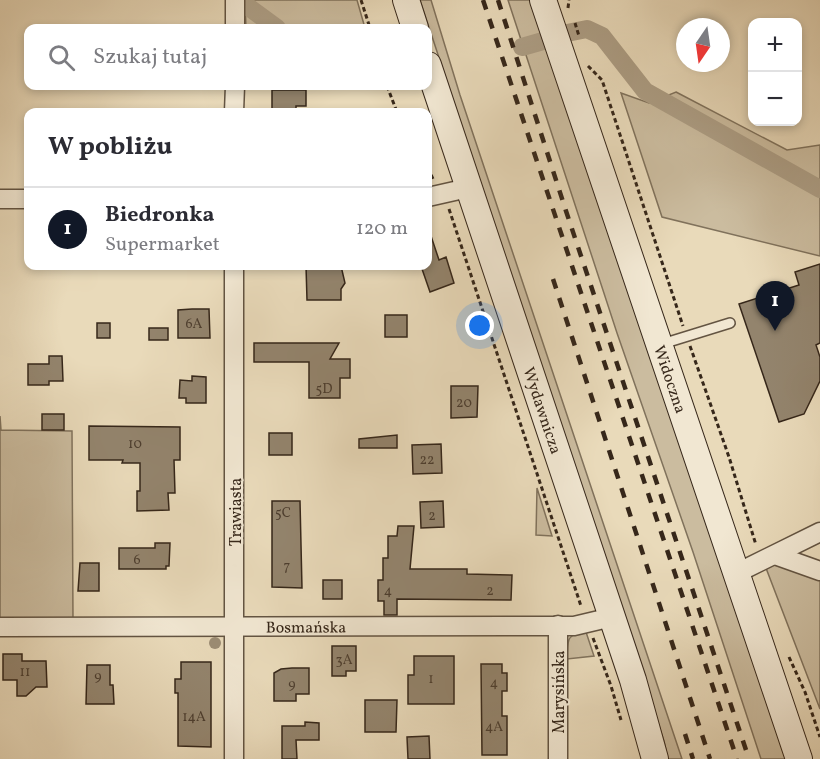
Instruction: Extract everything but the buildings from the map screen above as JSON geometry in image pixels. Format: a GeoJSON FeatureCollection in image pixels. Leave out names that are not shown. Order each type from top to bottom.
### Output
{"type":"FeatureCollection","features":[{"type":"Feature","properties":{"kind":"main road"},"geometry":{"type":"LineString","coordinates":[[406,0],[414,24]]}},
{"type":"Feature","properties":{"kind":"main road","name":"Widoczna"},"geometry":{"type":"LineString","coordinates":[[543,0],[799,759]]}},
{"type":"Feature","properties":{"kind":"main road","name":"Wydawnicza"},"geometry":{"type":"LineString","coordinates":[[432,77],[612,617],[655,759]]}},
{"type":"Feature","properties":{"kind":"street"},"geometry":{"type":"LineString","coordinates":[[235,0],[235,24]]}},
{"type":"Feature","properties":{"kind":"street"},"geometry":{"type":"LineString","coordinates":[[234,108],[235,90]]}},
{"type":"Feature","properties":{"kind":"street"},"geometry":{"type":"LineString","coordinates":[[435,195],[468,188]]}},
{"type":"Feature","properties":{"kind":"street"},"geometry":{"type":"LineString","coordinates":[[0,199],[24,199]]}},
{"type":"Feature","properties":{"kind":"street","name":"Trawiasta"},"geometry":{"type":"LineString","coordinates":[[234,270],[234,759]]}},
{"type":"Feature","properties":{"kind":"street"},"geometry":{"type":"LineString","coordinates":[[736,573],[820,532]]}},
{"type":"Feature","properties":{"kind":"street"},"geometry":{"type":"LineString","coordinates":[[768,559],[820,571]]}},
{"type":"Feature","properties":{"kind":"street","name":"Bosmańska"},"geometry":{"type":"LineString","coordinates":[[0,627],[235,628],[558,625],[587,624],[612,617]]}},
{"type":"Feature","properties":{"kind":"street","name":"Marysińska"},"geometry":{"type":"LineString","coordinates":[[558,625],[558,759]]}},
{"type":"Feature","properties":{"kind":"lane"},"geometry":{"type":"LineString","coordinates":[[660,345],[730,323]]}},
{"type":"Feature","properties":{"kind":"path"},"geometry":{"type":"LineString","coordinates":[[361,0],[369,24]]}},
{"type":"Feature","properties":{"kind":"path"},"geometry":{"type":"LineString","coordinates":[[567,15],[569,0]]}},
{"type":"Feature","properties":{"kind":"path"},"geometry":{"type":"LineString","coordinates":[[574,22],[579,36]]}},
{"type":"Feature","properties":{"kind":"path"},"geometry":{"type":"LineString","coordinates":[[587,65],[602,80],[687,337],[768,559]]}},
{"type":"Feature","properties":{"kind":"path"},"geometry":{"type":"LineString","coordinates":[[389,90],[395,108]]}},
{"type":"Feature","properties":{"kind":"path"},"geometry":{"type":"LineString","coordinates":[[435,195],[448,207],[587,624],[611,686],[623,728]]}},
{"type":"Feature","properties":{"kind":"path"},"geometry":{"type":"LineString","coordinates":[[785,648],[805,692],[820,736]]}},
{"type":"Feature","properties":{"kind":"shaded area"},"geometry":{"type":"Polygon","coordinates":[[[245,0],[357,0],[364,24],[246,24],[245,0]]]}},
{"type":"Feature","properties":{"kind":"shaded area"},"geometry":{"type":"Polygon","coordinates":[[[420,0],[431,0],[460,95],[682,759],[668,759],[432,36],[432,24],[428,24],[420,0]]]}},
{"type":"Feature","properties":{"kind":"shaded area"},"geometry":{"type":"Polygon","coordinates":[[[508,0],[532,0],[788,759],[761,759],[693,552],[617,333],[508,0]]]}},
{"type":"Feature","properties":{"kind":"shaded area"},"geometry":{"type":"Polygon","coordinates":[[[676,92],[787,150],[820,145],[820,256],[662,217],[621,93],[649,103],[676,92]]]}},
{"type":"Feature","properties":{"kind":"shaded area"},"geometry":{"type":"Polygon","coordinates":[[[0,416],[1,430],[72,431],[73,621],[0,621],[0,416]]]}},
{"type":"Feature","properties":{"kind":"shaded area"},"geometry":{"type":"Polygon","coordinates":[[[537,488],[552,536],[536,535],[537,488]]]}},
{"type":"Feature","properties":{"kind":"shaded area"},"geometry":{"type":"Polygon","coordinates":[[[774,564],[820,577],[820,709],[766,568],[774,564]]]}},
{"type":"Feature","properties":{"kind":"shaded area"},"geometry":{"type":"Polygon","coordinates":[[[586,632],[594,656],[567,659],[567,647],[571,637],[586,632]]]}},
{"type":"Feature","properties":{"kind":"waterway"},"geometry":{"type":"LineString","coordinates":[[247,6],[272,24]]}},
{"type":"Feature","properties":{"kind":"waterway"},"geometry":{"type":"LineString","coordinates":[[567,33],[587,29],[602,36],[645,91],[820,189]]}},
{"type":"Feature","properties":{"kind":"waterway"},"geometry":{"type":"LineString","coordinates":[[522,47],[543,41]]}},
{"type":"Feature","properties":{"kind":"railway"},"geometry":{"type":"LineString","coordinates":[[483,0],[737,759]]}},
{"type":"Feature","properties":{"kind":"railway"},"geometry":{"type":"LineString","coordinates":[[498,0],[749,759]]}},
{"type":"Feature","properties":{"kind":"railway"},"geometry":{"type":"LineString","coordinates":[[553,279],[710,759]]}},
{"type":"Feature","properties":{"kind":"railway"},"geometry":{"type":"LineString","coordinates":[[685,734],[693,759]]}},
{"type":"Feature","properties":{"kind":"place","name":"Biedronka"},"geometry":{"type":"Point","coordinates":[775,331]}}]}
